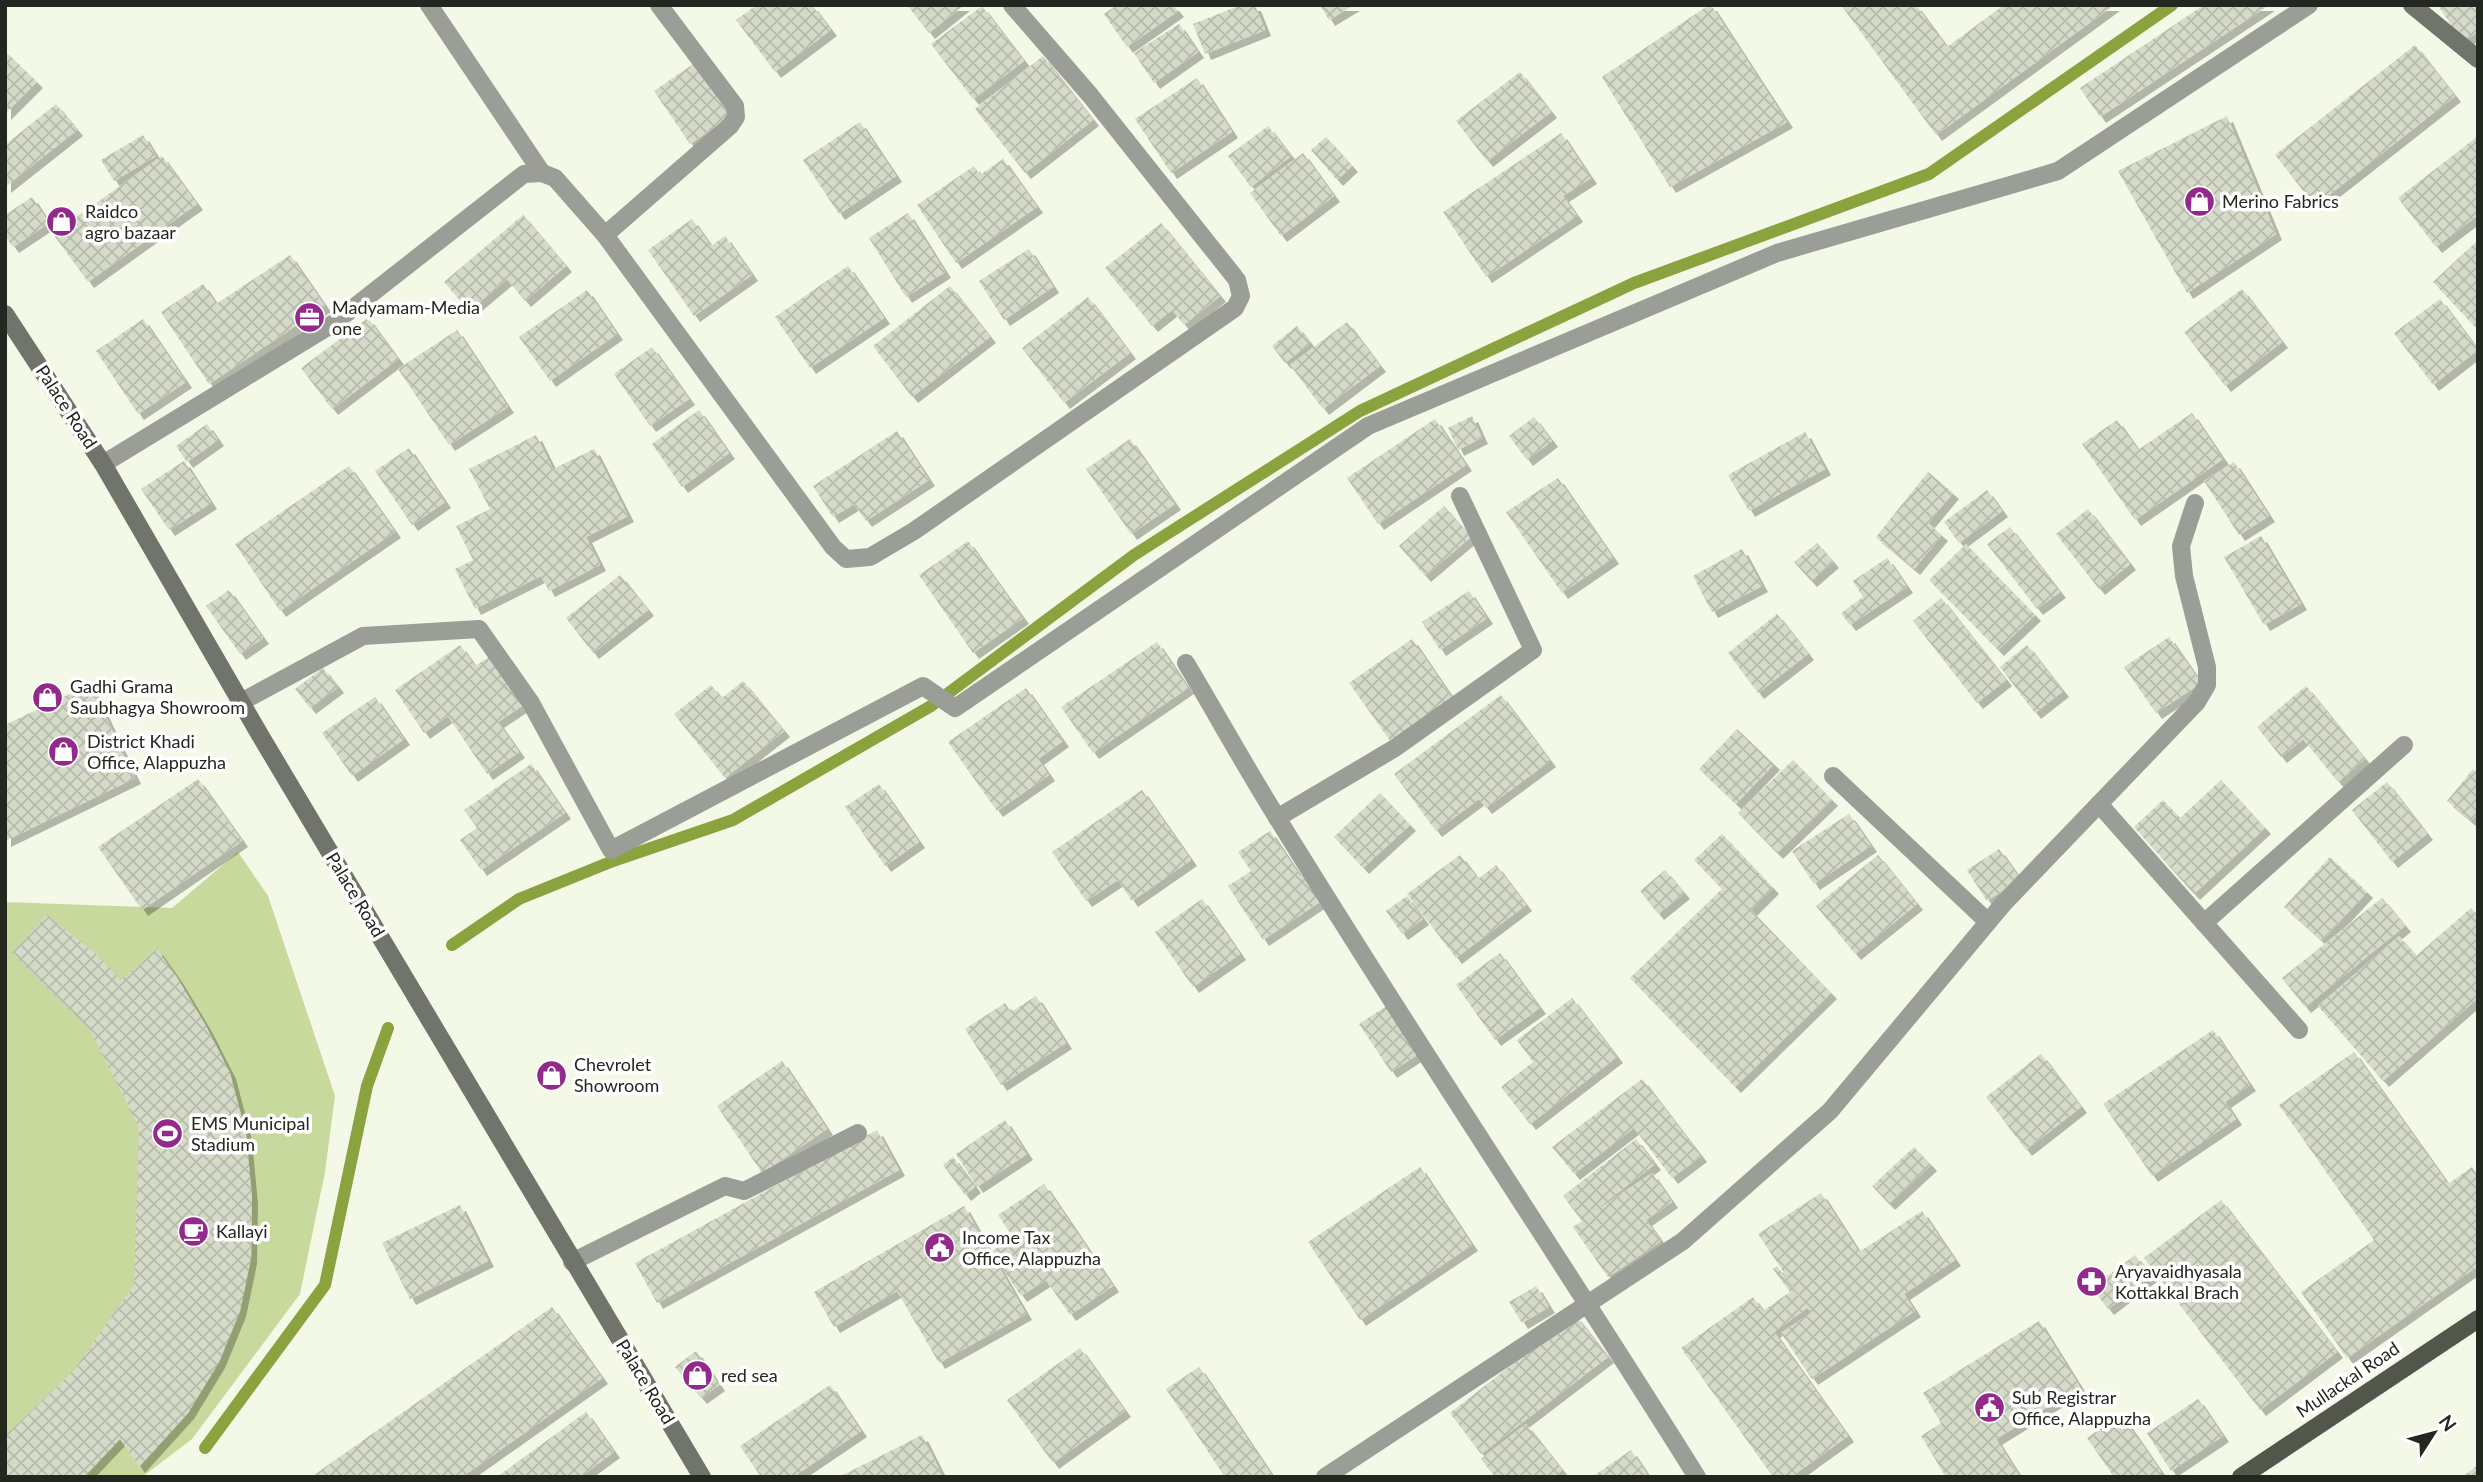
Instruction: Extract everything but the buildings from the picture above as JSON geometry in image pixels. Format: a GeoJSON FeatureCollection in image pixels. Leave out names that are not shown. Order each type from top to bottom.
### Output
{"type":"FeatureCollection","features":[{"type":"Feature","properties":{"kind":"main road"},"geometry":{"type":"LineString","coordinates":[[2412,5],[2478,60]]}},
{"type":"Feature","properties":{"kind":"main road","name":"Palace Road"},"geometry":{"type":"LineString","coordinates":[[5,314],[103,464],[572,1262],[702,1477]]}},
{"type":"Feature","properties":{"kind":"main road","name":"Mullackal Road"},"geometry":{"type":"LineString","coordinates":[[2241,1477],[2478,1319]]}},
{"type":"Feature","properties":{"kind":"street"},"geometry":{"type":"LineString","coordinates":[[429,5],[542,173]]}},
{"type":"Feature","properties":{"kind":"street"},"geometry":{"type":"LineString","coordinates":[[605,235],[730,126],[736,117],[735,106],[659,5]]}},
{"type":"Feature","properties":{"kind":"street"},"geometry":{"type":"LineString","coordinates":[[103,464],[334,323],[524,174],[542,173],[555,178],[605,235],[833,548],[846,559],[870,556],[914,531],[1235,308],[1241,296],[1237,280],[1090,95],[1012,5]]}},
{"type":"Feature","properties":{"kind":"street"},"geometry":{"type":"LineString","coordinates":[[241,702],[363,636],[480,629],[531,703],[611,850],[923,686],[955,708],[1368,426],[1777,253],[2057,171],[2309,5]]}},
{"type":"Feature","properties":{"kind":"street"},"geometry":{"type":"LineString","coordinates":[[1277,818],[1395,748],[1533,650],[1460,496]]}},
{"type":"Feature","properties":{"kind":"street"},"geometry":{"type":"LineString","coordinates":[[1325,1477],[1683,1241],[1830,1111],[2004,903],[2197,702],[2207,685],[2207,667],[2184,576],[2181,546],[2195,503]]}},
{"type":"Feature","properties":{"kind":"street"},"geometry":{"type":"LineString","coordinates":[[1186,663],[1277,818],[1472,1128],[1588,1303],[1697,1477]]}},
{"type":"Feature","properties":{"kind":"street"},"geometry":{"type":"LineString","coordinates":[[2204,923],[2404,745]]}},
{"type":"Feature","properties":{"kind":"street"},"geometry":{"type":"LineString","coordinates":[[1833,776],[1988,922]]}},
{"type":"Feature","properties":{"kind":"street"},"geometry":{"type":"LineString","coordinates":[[2099,804],[2299,1030]]}},
{"type":"Feature","properties":{"kind":"street"},"geometry":{"type":"LineString","coordinates":[[572,1262],[725,1186],[744,1191],[858,1133]]}},
{"type":"Feature","properties":{"kind":"green space","name":"EMS Municipal Stadium"},"geometry":{"type":"Polygon","coordinates":[[[238,852],[268,896],[335,1096],[325,1172],[300,1294],[192,1439],[142,1477],[5,1477],[5,902],[172,908],[238,852]]]}},
{"type":"Feature","properties":{"kind":"waterway"},"geometry":{"type":"LineString","coordinates":[[452,945],[519,899],[613,861],[733,820],[931,706],[1134,555],[1360,411],[1634,283],[1929,174],[2172,5]]}},
{"type":"Feature","properties":{"kind":"waterway"},"geometry":{"type":"LineString","coordinates":[[205,1448],[325,1285],[367,1086],[388,1028]]}},
{"type":"Feature","properties":{"kind":"place","name":"Merino Fabrics"},"geometry":{"type":"Point","coordinates":[2199,202]}},
{"type":"Feature","properties":{"kind":"place","name":"Raidco agro bazaar"},"geometry":{"type":"Point","coordinates":[62,222]}},
{"type":"Feature","properties":{"kind":"place","name":"Madyamam-Media one"},"geometry":{"type":"Point","coordinates":[309,318]}},
{"type":"Feature","properties":{"kind":"place","name":"Gadhi Grama Saubhagya Showroom"},"geometry":{"type":"Point","coordinates":[47,697]}},
{"type":"Feature","properties":{"kind":"place","name":"District Khadi Office, Alappuzha"},"geometry":{"type":"Point","coordinates":[64,752]}},
{"type":"Feature","properties":{"kind":"place","name":"Chevrolet Showroom"},"geometry":{"type":"Point","coordinates":[551,1075]}},
{"type":"Feature","properties":{"kind":"place","name":"EMS Municipal Stadium"},"geometry":{"type":"Point","coordinates":[168,1134]}},
{"type":"Feature","properties":{"kind":"place","name":"Kallayi"},"geometry":{"type":"Point","coordinates":[193,1232]}},
{"type":"Feature","properties":{"kind":"place","name":"Income Tax Office, Alappuzha"},"geometry":{"type":"Point","coordinates":[939,1248]}},
{"type":"Feature","properties":{"kind":"place","name":"Aryavaidhyasala Kottakkal Brach"},"geometry":{"type":"Point","coordinates":[2092,1282]}},
{"type":"Feature","properties":{"kind":"place","name":"red sea"},"geometry":{"type":"Point","coordinates":[698,1376]}},
{"type":"Feature","properties":{"kind":"place","name":"Sub Registrar Office, Alappuzha"},"geometry":{"type":"Point","coordinates":[1989,1408]}}]}
